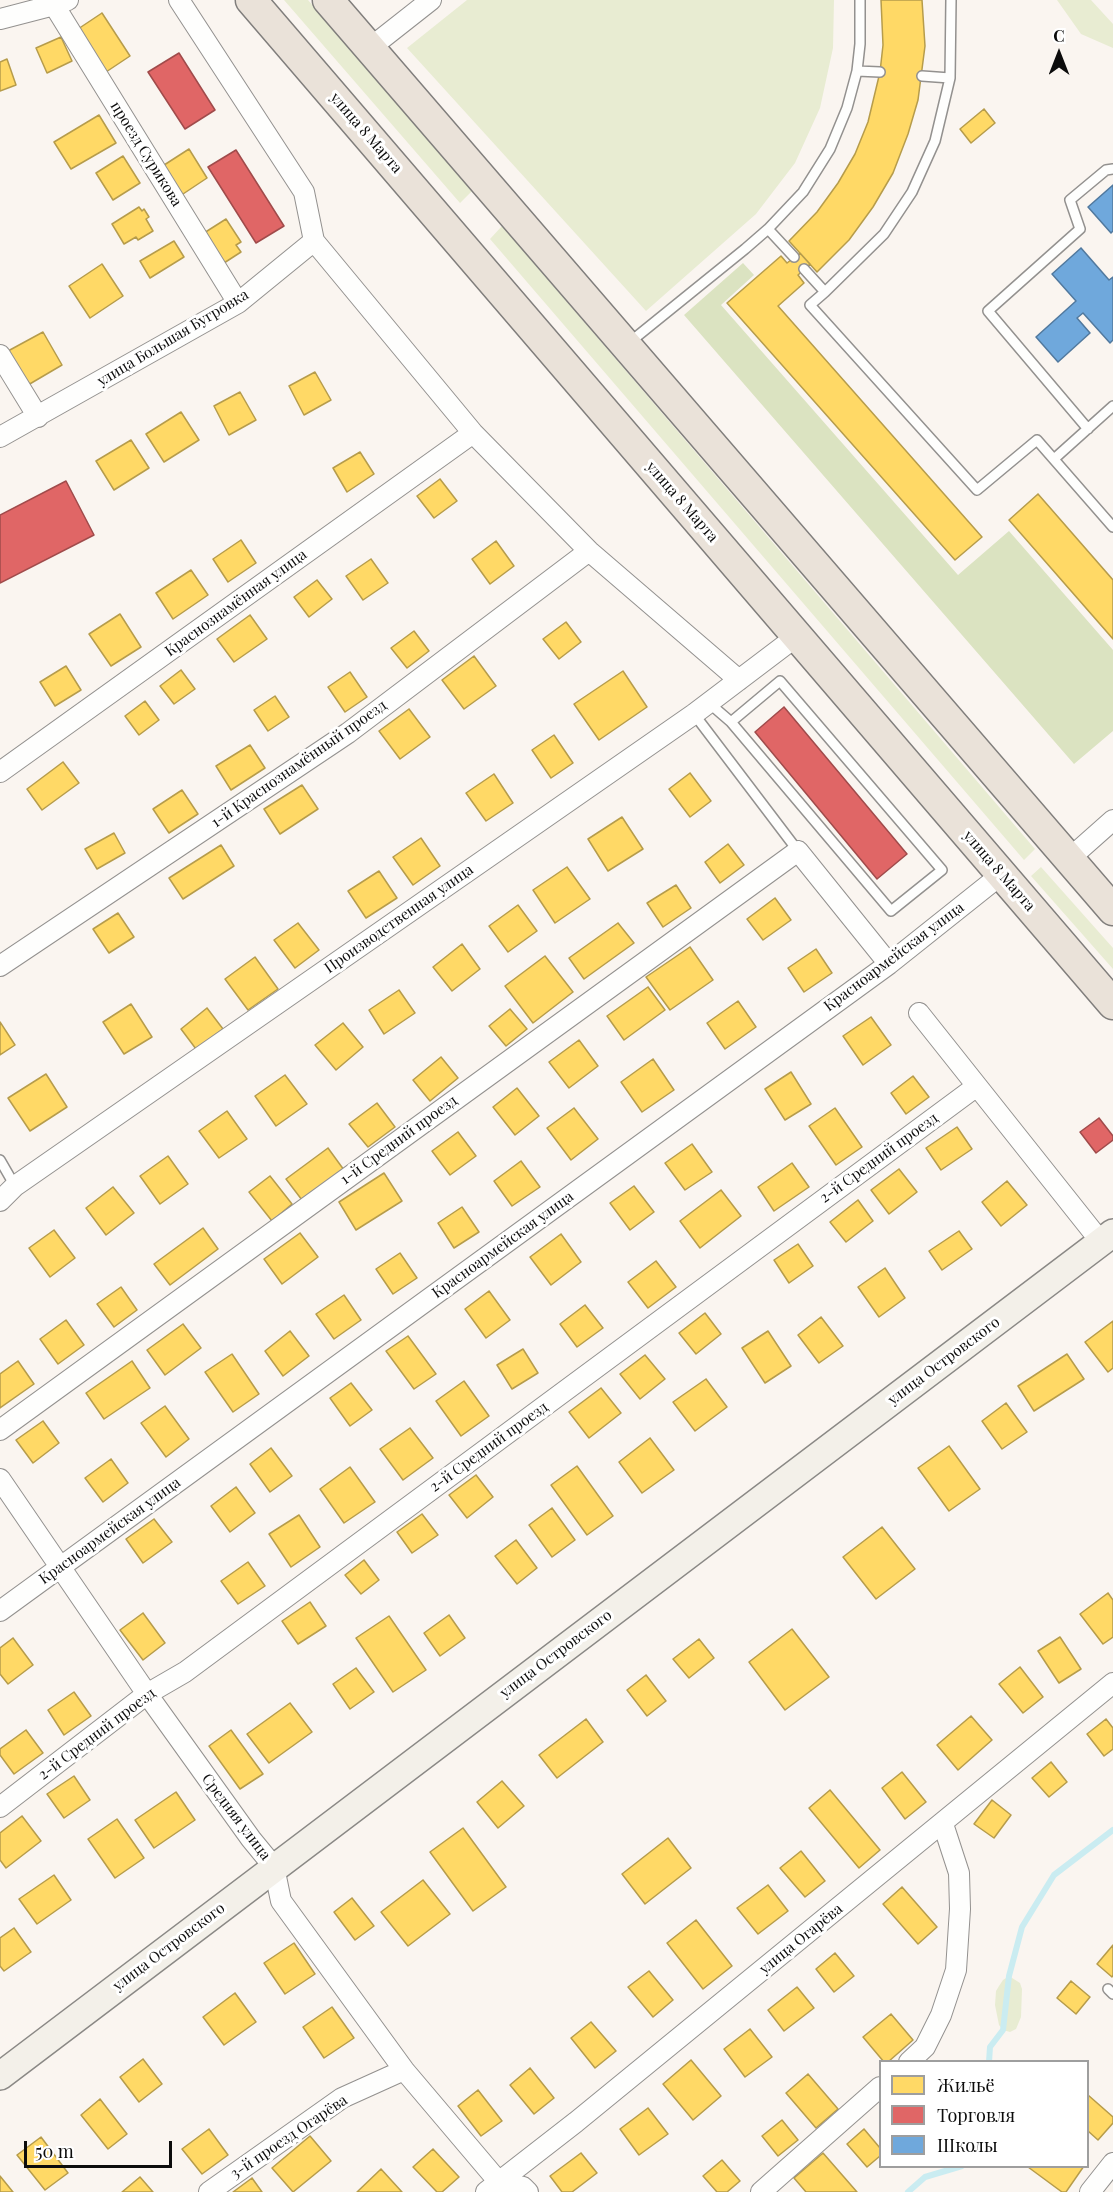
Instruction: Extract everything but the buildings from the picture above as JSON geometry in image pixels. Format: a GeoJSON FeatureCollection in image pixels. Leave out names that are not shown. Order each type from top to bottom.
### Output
{"type":"FeatureCollection","features":[{"type":"Feature","properties":{"kind":"main road","name":"улица 8 Марта"},"geometry":{"type":"LineString","coordinates":[[251,0],[1113,1004]]}},
{"type":"Feature","properties":{"kind":"main road"},"geometry":{"type":"LineString","coordinates":[[328,0],[1113,910]]}},
{"type":"Feature","properties":{"kind":"street"},"geometry":{"type":"LineString","coordinates":[[178,0],[304,192],[314,240],[473,433],[589,551],[739,680]]}},
{"type":"Feature","properties":{"kind":"street"},"geometry":{"type":"LineString","coordinates":[[370,48],[431,0]]}},
{"type":"Feature","properties":{"kind":"street"},"geometry":{"type":"LineString","coordinates":[[0,19],[61,3]]}},
{"type":"Feature","properties":{"kind":"street","name":"проезд Сурикова"},"geometry":{"type":"LineString","coordinates":[[61,3],[238,303]]}},
{"type":"Feature","properties":{"kind":"street","name":"улица Большая Бугровка"},"geometry":{"type":"LineString","coordinates":[[0,437],[238,303],[314,240]]}},
{"type":"Feature","properties":{"kind":"street"},"geometry":{"type":"LineString","coordinates":[[0,355],[38,417]]}},
{"type":"Feature","properties":{"kind":"street","name":"Краснознамённая улица"},"geometry":{"type":"LineString","coordinates":[[0,772],[473,433]]}},
{"type":"Feature","properties":{"kind":"street","name":"1-й Краснознамённый проезд"},"geometry":{"type":"LineString","coordinates":[[0,966],[348,733],[589,551]]}},
{"type":"Feature","properties":{"kind":"street","name":"Производственная улица"},"geometry":{"type":"LineString","coordinates":[[0,1201],[15,1186],[701,708],[797,636]]}},
{"type":"Feature","properties":{"kind":"street"},"geometry":{"type":"LineString","coordinates":[[1069,859],[1113,820]]}},
{"type":"Feature","properties":{"kind":"street"},"geometry":{"type":"LineString","coordinates":[[798,851],[889,964]]}},
{"type":"Feature","properties":{"kind":"street","name":"1-й Средний проезд"},"geometry":{"type":"LineString","coordinates":[[0,1430],[798,851]]}},
{"type":"Feature","properties":{"kind":"street","name":"Красноармейская улица"},"geometry":{"type":"LineString","coordinates":[[0,1611],[889,964],[1002,874]]}},
{"type":"Feature","properties":{"kind":"street"},"geometry":{"type":"LineString","coordinates":[[919,1013],[977,1086],[1107,1238]]}},
{"type":"Feature","properties":{"kind":"street","name":"2-й Средний проезд"},"geometry":{"type":"LineString","coordinates":[[0,1807],[147,1694],[185,1672],[977,1086]]}},
{"type":"Feature","properties":{"kind":"street","name":"улица Островского"},"geometry":{"type":"LineString","coordinates":[[0,2076],[1107,1238]]}},
{"type":"Feature","properties":{"kind":"street","name":"Средняя улица"},"geometry":{"type":"LineString","coordinates":[[0,1479],[147,1694],[251,1839],[274,1867],[281,1901],[492,2187]]}},
{"type":"Feature","properties":{"kind":"street","name":"улица Огарёва"},"geometry":{"type":"LineString","coordinates":[[492,2187],[576,2122],[1113,1683]]}},
{"type":"Feature","properties":{"kind":"street"},"geometry":{"type":"LineString","coordinates":[[910,2060],[925,2047],[941,2015],[956,1970],[960,1909],[959,1873],[943,1824]]}},
{"type":"Feature","properties":{"kind":"street","name":"3-й проезд Огарёва"},"geometry":{"type":"LineString","coordinates":[[209,2192],[342,2098],[404,2070]]}},
{"type":"Feature","properties":{"kind":"street"},"geometry":{"type":"LineString","coordinates":[[761,2192],[879,2088]]}},
{"type":"Feature","properties":{"kind":"street"},"geometry":{"type":"LineString","coordinates":[[1090,2192],[1113,2163]]}},
{"type":"Feature","properties":{"kind":"street"},"geometry":{"type":"LineString","coordinates":[[492,2187],[523,2187],[528,2192]]}},
{"type":"Feature","properties":{"kind":"lane"},"geometry":{"type":"LineString","coordinates":[[625,345],[768,229],[803,192],[830,149],[847,108],[857,71],[860,45],[860,0]]}},
{"type":"Feature","properties":{"kind":"lane"},"geometry":{"type":"LineString","coordinates":[[951,0],[950,78],[935,141],[912,192],[884,234],[810,305],[977,490],[1037,440],[1113,527]]}},
{"type":"Feature","properties":{"kind":"lane"},"geometry":{"type":"LineString","coordinates":[[857,71],[880,72]]}},
{"type":"Feature","properties":{"kind":"lane"},"geometry":{"type":"LineString","coordinates":[[922,76],[950,78]]}},
{"type":"Feature","properties":{"kind":"lane"},"geometry":{"type":"LineString","coordinates":[[1088,429],[988,311],[1080,229],[1070,200],[1106,170],[1113,168]]}},
{"type":"Feature","properties":{"kind":"lane"},"geometry":{"type":"LineString","coordinates":[[768,229],[794,257]]}},
{"type":"Feature","properties":{"kind":"lane"},"geometry":{"type":"LineString","coordinates":[[804,269],[825,291]]}},
{"type":"Feature","properties":{"kind":"lane"},"geometry":{"type":"LineString","coordinates":[[1054,459],[1113,406]]}},
{"type":"Feature","properties":{"kind":"lane"},"geometry":{"type":"LineString","coordinates":[[701,708],[731,722],[891,911],[942,870],[780,681],[731,722]]}},
{"type":"Feature","properties":{"kind":"lane"},"geometry":{"type":"LineString","coordinates":[[701,708],[798,851]]}},
{"type":"Feature","properties":{"kind":"lane"},"geometry":{"type":"LineString","coordinates":[[0,1160],[15,1186]]}},
{"type":"Feature","properties":{"kind":"green space"},"geometry":{"type":"Polygon","coordinates":[[[284,0],[308,0],[473,190],[460,203],[284,0]]]}},
{"type":"Feature","properties":{"kind":"green space"},"geometry":{"type":"Polygon","coordinates":[[[467,0],[834,0],[833,48],[820,108],[795,163],[756,214],[646,311],[407,48],[467,0]]]}},
{"type":"Feature","properties":{"kind":"green space"},"geometry":{"type":"Polygon","coordinates":[[[1057,0],[1091,0],[1113,24],[1113,48],[1081,34],[1057,0]]]}},
{"type":"Feature","properties":{"kind":"green space"},"geometry":{"type":"Polygon","coordinates":[[[502,226],[1035,849],[1024,860],[490,239],[502,226]]]}},
{"type":"Feature","properties":{"kind":"green space"},"geometry":{"type":"Polygon","coordinates":[[[743,263],[754,275],[721,305],[958,575],[1009,531],[1113,650],[1113,731],[1074,764],[684,315],[743,263]]]}},
{"type":"Feature","properties":{"kind":"green space"},"geometry":{"type":"Polygon","coordinates":[[[1041,867],[1113,948],[1113,969],[1031,876],[1041,867]]]}},
{"type":"Feature","properties":{"kind":"green space"},"geometry":{"type":"Polygon","coordinates":[[[1009,1976],[1020,1983],[1022,1989],[1021,2017],[1016,2029],[1010,2032],[1003,2030],[999,2025],[995,2005],[996,1991],[1003,1980],[1009,1976]]]}},
{"type":"Feature","properties":{"kind":"waterway"},"geometry":{"type":"LineString","coordinates":[[989,2060],[990,2047],[1003,2030],[1009,1976],[1022,1927],[1054,1875],[1113,1830]]}},
{"type":"Feature","properties":{"kind":"waterway"},"geometry":{"type":"LineString","coordinates":[[908,2192],[925,2177],[955,2168]]}}]}
